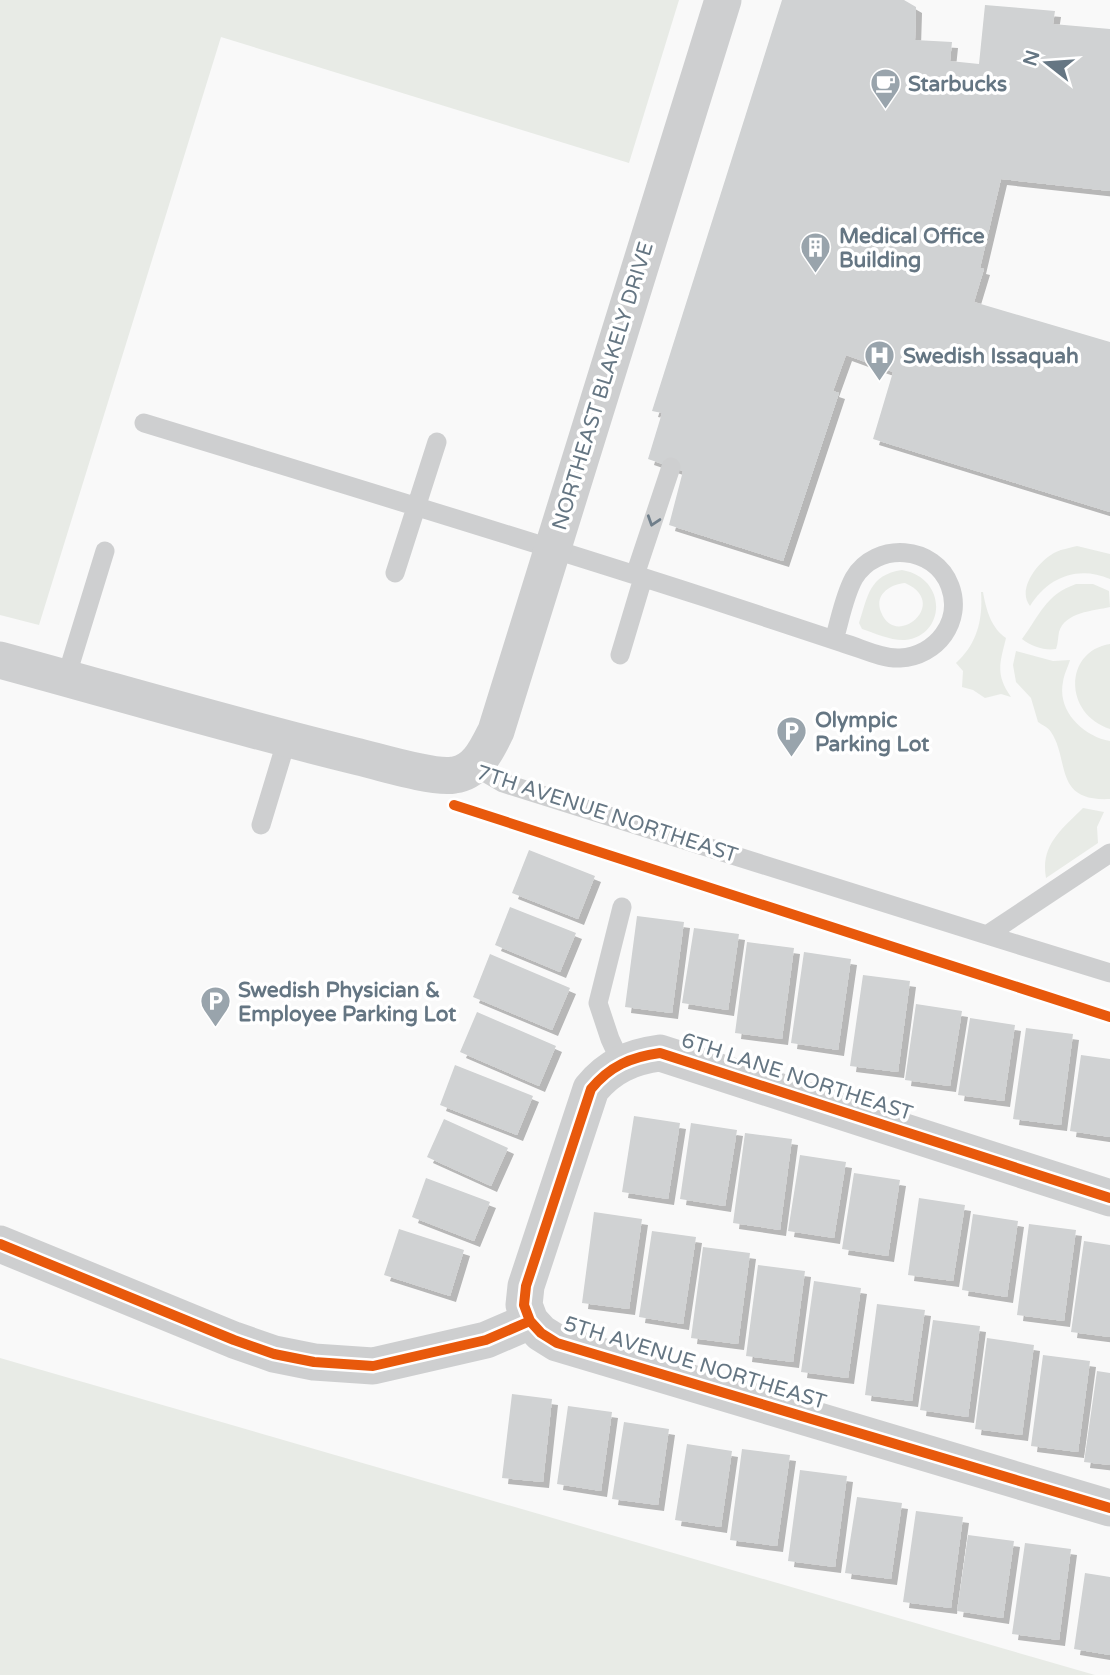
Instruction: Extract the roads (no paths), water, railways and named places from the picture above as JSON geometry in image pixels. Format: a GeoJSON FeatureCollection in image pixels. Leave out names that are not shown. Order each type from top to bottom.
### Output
{"type":"FeatureCollection","features":[{"type":"Feature","properties":{"kind":"street","name":"NORTHEAST BLAKELY DRIVE"},"geometry":{"type":"LineString","coordinates":[[474,766],[496,731],[723,0]]}},
{"type":"Feature","properties":{"kind":"street","name":"7TH AVENUE NORTHEAST"},"geometry":{"type":"LineString","coordinates":[[0,660],[287,740],[423,772],[454,775],[474,766]]}},
{"type":"Feature","properties":{"kind":"street","name":"6TH LANE NORTHEAST"},"geometry":{"type":"LineString","coordinates":[[530,1321],[524,1305],[526,1286],[591,1089],[601,1076],[636,1056],[660,1053],[1110,1198]]}},
{"type":"Feature","properties":{"kind":"street"},"geometry":{"type":"LineString","coordinates":[[0,1244],[234,1340],[274,1354],[314,1362],[373,1366],[486,1340],[530,1321]]}},
{"type":"Feature","properties":{"kind":"street","name":"5TH AVENUE NORTHEAST"},"geometry":{"type":"LineString","coordinates":[[530,1321],[541,1333],[557,1343],[1110,1508]]}},
{"type":"Feature","properties":{"kind":"lane"},"geometry":{"type":"LineString","coordinates":[[144,422],[553,549],[834,639],[897,658],[915,657],[932,649],[944,635],[952,618],[950,585],[941,570],[929,559],[905,552],[880,555],[865,564],[854,578],[834,639]]}},
{"type":"Feature","properties":{"kind":"lane"},"geometry":{"type":"LineString","coordinates":[[395,573],[437,442]]}},
{"type":"Feature","properties":{"kind":"lane"},"geometry":{"type":"LineString","coordinates":[[620,655],[639,576],[671,467]]}},
{"type":"Feature","properties":{"kind":"lane"},"geometry":{"type":"LineString","coordinates":[[66,678],[105,551]]}},
{"type":"Feature","properties":{"kind":"lane"},"geometry":{"type":"LineString","coordinates":[[261,825],[287,740]]}},
{"type":"Feature","properties":{"kind":"lane","name":"7TH AVENUE NORTHEAST"},"geometry":{"type":"LineString","coordinates":[[474,766],[503,783],[1110,973]]}},
{"type":"Feature","properties":{"kind":"lane"},"geometry":{"type":"LineString","coordinates":[[987,935],[1110,853]]}},
{"type":"Feature","properties":{"kind":"lane"},"geometry":{"type":"LineString","coordinates":[[621,1063],[598,1003],[622,907]]}},
{"type":"Feature","properties":{"kind":"place","name":"Starbucks"},"geometry":{"type":"Point","coordinates":[885,111]}},
{"type":"Feature","properties":{"kind":"place","name":"Medical Office Building"},"geometry":{"type":"Point","coordinates":[816,275]}},
{"type":"Feature","properties":{"kind":"place","name":"Swedish Issaquah"},"geometry":{"type":"Point","coordinates":[880,383]}},
{"type":"Feature","properties":{"kind":"place","name":"Olympic Parking Lot"},"geometry":{"type":"Point","coordinates":[792,759]}},
{"type":"Feature","properties":{"kind":"place","name":"Swedish Physician & Employee Parking Lot"},"geometry":{"type":"Point","coordinates":[215,1029]}}]}
